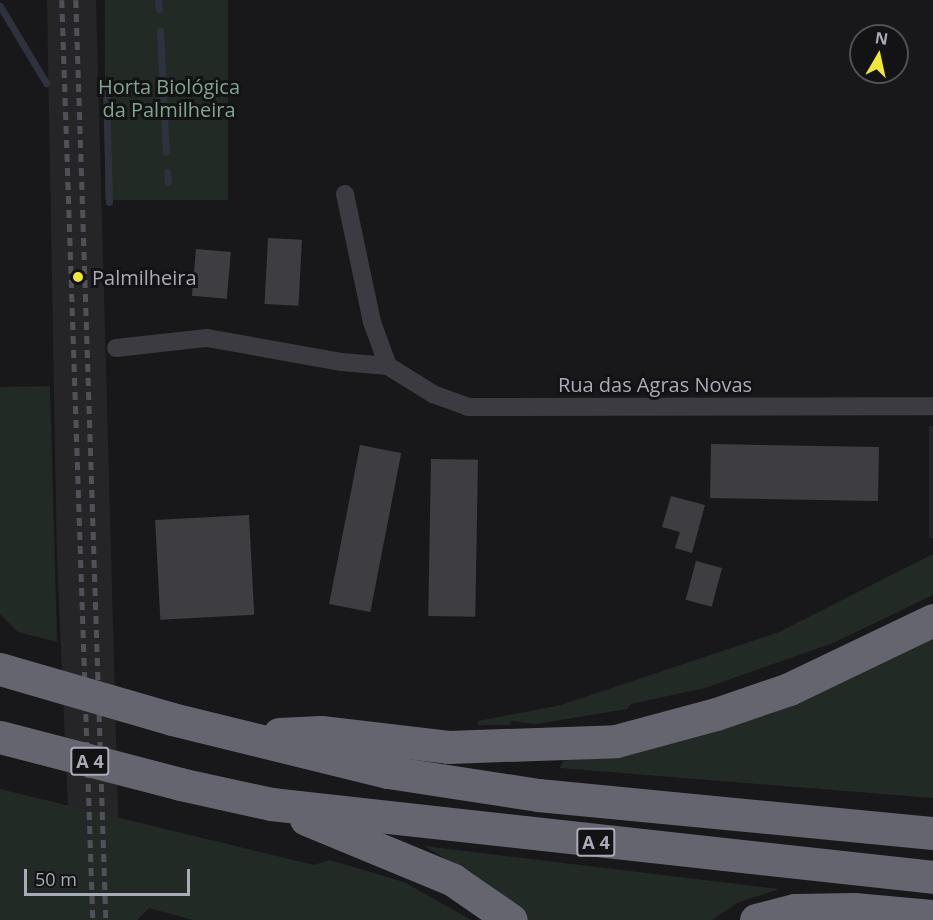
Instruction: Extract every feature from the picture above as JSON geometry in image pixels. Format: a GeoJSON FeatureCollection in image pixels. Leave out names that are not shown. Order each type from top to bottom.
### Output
{"type":"FeatureCollection","features":[{"type":"Feature","properties":{"kind":"highway"},"geometry":{"type":"LineString","coordinates":[[241,735],[321,732],[448,747],[616,741],[716,714],[789,689],[933,620]]}},
{"type":"Feature","properties":{"kind":"highway","name":"A 4"},"geometry":{"type":"LineString","coordinates":[[0,669],[172,719],[388,772],[538,795],[929,832]]}},
{"type":"Feature","properties":{"kind":"highway","name":"A 4"},"geometry":{"type":"LineString","coordinates":[[0,737],[180,784],[271,804],[927,877]]}},
{"type":"Feature","properties":{"kind":"highway"},"geometry":{"type":"LineString","coordinates":[[271,804],[453,880],[511,920]]}},
{"type":"Feature","properties":{"kind":"highway"},"geometry":{"type":"LineString","coordinates":[[756,920],[795,910],[925,915]]}},
{"type":"Feature","properties":{"kind":"street"},"geometry":{"type":"LineString","coordinates":[[345,194],[372,322],[388,366]]}},
{"type":"Feature","properties":{"kind":"street","name":"Rua das Agras Novas"},"geometry":{"type":"LineString","coordinates":[[116,348],[207,338],[342,362],[388,366],[433,394],[468,407],[933,406]]}},
{"type":"Feature","properties":{"kind":"shaded area"},"geometry":{"type":"Polygon","coordinates":[[[47,0],[96,0],[121,920],[73,920],[57,559],[47,0]]]}},
{"type":"Feature","properties":{"kind":"shaded area"},"geometry":{"type":"Polygon","coordinates":[[[929,426],[933,426],[933,538],[929,538],[929,426]]]}},
{"type":"Feature","properties":{"kind":"green space","name":"Horta Biológica da Palmilheira"},"geometry":{"type":"Polygon","coordinates":[[[105,0],[228,0],[228,200],[105,200],[105,0]]]}},
{"type":"Feature","properties":{"kind":"green space"},"geometry":{"type":"Polygon","coordinates":[[[50,386],[57,642],[18,632],[0,614],[0,387],[50,386]]]}},
{"type":"Feature","properties":{"kind":"green space"},"geometry":{"type":"Polygon","coordinates":[[[933,554],[933,595],[833,643],[705,688],[631,704],[627,709],[536,724],[511,721],[510,725],[478,725],[478,721],[561,705],[779,632],[933,554]]]}},
{"type":"Feature","properties":{"kind":"green space"},"geometry":{"type":"Polygon","coordinates":[[[933,636],[933,798],[560,768],[563,761],[638,750],[793,703],[933,636]]]}},
{"type":"Feature","properties":{"kind":"green space"},"geometry":{"type":"Polygon","coordinates":[[[0,789],[314,865],[330,860],[404,882],[471,920],[193,920],[149,908],[137,920],[0,920],[0,789]]]}},
{"type":"Feature","properties":{"kind":"green space"},"geometry":{"type":"Polygon","coordinates":[[[424,846],[779,889],[737,903],[712,920],[526,920],[486,883],[424,846]]]}},
{"type":"Feature","properties":{"kind":"building"},"geometry":{"type":"Polygon","coordinates":[[[268,238],[302,240],[298,306],[265,304],[268,238]]]}},
{"type":"Feature","properties":{"kind":"building"},"geometry":{"type":"Polygon","coordinates":[[[196,249],[231,252],[227,299],[192,296],[196,249]]]}},
{"type":"Feature","properties":{"kind":"building"},"geometry":{"type":"Polygon","coordinates":[[[711,444],[879,447],[878,501],[710,498],[711,444]]]}},
{"type":"Feature","properties":{"kind":"building"},"geometry":{"type":"Polygon","coordinates":[[[360,445],[401,453],[370,612],[329,604],[360,445]]]}},
{"type":"Feature","properties":{"kind":"building"},"geometry":{"type":"Polygon","coordinates":[[[431,459],[478,460],[475,617],[428,616],[431,459]]]}},
{"type":"Feature","properties":{"kind":"building"},"geometry":{"type":"Polygon","coordinates":[[[671,496],[705,505],[692,553],[675,548],[680,532],[662,527],[671,496]]]}},
{"type":"Feature","properties":{"kind":"building"},"geometry":{"type":"Polygon","coordinates":[[[249,515],[254,615],[160,620],[155,520],[249,515]]]}},
{"type":"Feature","properties":{"kind":"building"},"geometry":{"type":"Polygon","coordinates":[[[696,561],[722,568],[712,607],[686,600],[696,561]]]}},
{"type":"Feature","properties":{"kind":"waterway"},"geometry":{"type":"LineString","coordinates":[[158,0],[159,9]]}},
{"type":"Feature","properties":{"kind":"waterway"},"geometry":{"type":"LineString","coordinates":[[0,6],[46,83]]}},
{"type":"Feature","properties":{"kind":"waterway"},"geometry":{"type":"LineString","coordinates":[[160,31],[166,152]]}},
{"type":"Feature","properties":{"kind":"waterway"},"geometry":{"type":"LineString","coordinates":[[106,88],[109,202]]}},
{"type":"Feature","properties":{"kind":"waterway"},"geometry":{"type":"LineString","coordinates":[[167,172],[168,182]]}},
{"type":"Feature","properties":{"kind":"railway"},"geometry":{"type":"LineString","coordinates":[[62,0],[93,920]]}},
{"type":"Feature","properties":{"kind":"railway"},"geometry":{"type":"LineString","coordinates":[[76,0],[106,920]]}},
{"type":"Feature","properties":{"kind":"place","name":"Palmilheira"},"geometry":{"type":"Point","coordinates":[78,277]}}]}
